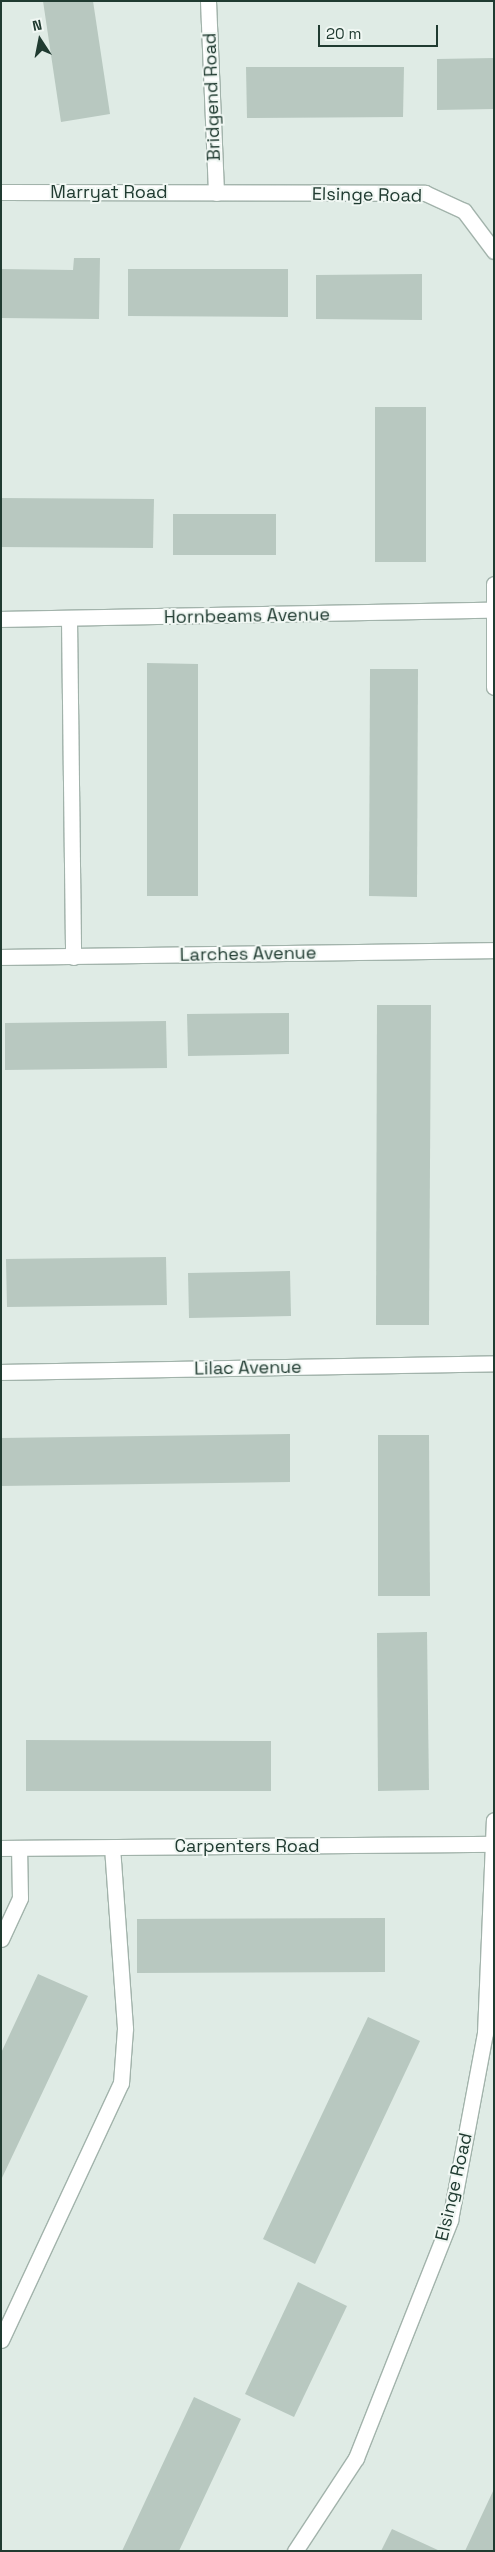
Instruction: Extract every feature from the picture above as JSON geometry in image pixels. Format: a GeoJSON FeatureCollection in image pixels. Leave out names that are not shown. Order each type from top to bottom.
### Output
{"type":"FeatureCollection","features":[{"type":"Feature","properties":{"kind":"street","name":"Bridgend Road"},"geometry":{"type":"LineString","coordinates":[[208,1],[216,193]]}},
{"type":"Feature","properties":{"kind":"street","name":"Marryat Road"},"geometry":{"type":"LineString","coordinates":[[1,192],[216,193]]}},
{"type":"Feature","properties":{"kind":"street","name":"Elsinge Road"},"geometry":{"type":"LineString","coordinates":[[216,193],[425,193],[464,210],[494,251]]}},
{"type":"Feature","properties":{"kind":"street"},"geometry":{"type":"LineString","coordinates":[[494,584],[492,610],[494,687]]}},
{"type":"Feature","properties":{"kind":"street","name":"Hornbeams Avenue"},"geometry":{"type":"LineString","coordinates":[[1,619],[492,610]]}},
{"type":"Feature","properties":{"kind":"street"},"geometry":{"type":"LineString","coordinates":[[69,619],[73,957]]}},
{"type":"Feature","properties":{"kind":"street","name":"Larches Avenue"},"geometry":{"type":"LineString","coordinates":[[1,957],[494,950]]}},
{"type":"Feature","properties":{"kind":"street","name":"Lilac Avenue"},"geometry":{"type":"LineString","coordinates":[[1,1372],[494,1363]]}},
{"type":"Feature","properties":{"kind":"street","name":"Elsinge Road"},"geometry":{"type":"LineString","coordinates":[[295,2551],[356,2458],[450,2220],[485,2033],[494,1820]]}},
{"type":"Feature","properties":{"kind":"street","name":"Carpenters Road"},"geometry":{"type":"LineString","coordinates":[[1,1848],[493,1844]]}},
{"type":"Feature","properties":{"kind":"street"},"geometry":{"type":"LineString","coordinates":[[1,2340],[121,2082],[125,2028],[112,1847]]}},
{"type":"Feature","properties":{"kind":"street"},"geometry":{"type":"LineString","coordinates":[[1,1939],[20,1898],[19,1848]]}},
{"type":"Feature","properties":{"kind":"building"},"geometry":{"type":"Polygon","coordinates":[[[43,1],[93,1],[110,114],[61,122],[43,1]]]}},
{"type":"Feature","properties":{"kind":"building"},"geometry":{"type":"Polygon","coordinates":[[[494,58],[494,109],[437,110],[437,59],[494,58]]]}},
{"type":"Feature","properties":{"kind":"building"},"geometry":{"type":"Polygon","coordinates":[[[246,67],[404,67],[403,117],[247,118],[246,67]]]}},
{"type":"Feature","properties":{"kind":"building"},"geometry":{"type":"Polygon","coordinates":[[[74,258],[100,258],[99,319],[1,318],[1,269],[73,270],[74,258]]]}},
{"type":"Feature","properties":{"kind":"building"},"geometry":{"type":"Polygon","coordinates":[[[128,269],[288,269],[288,317],[128,316],[128,269]]]}},
{"type":"Feature","properties":{"kind":"building"},"geometry":{"type":"Polygon","coordinates":[[[422,274],[422,320],[316,319],[316,275],[422,274]]]}},
{"type":"Feature","properties":{"kind":"building"},"geometry":{"type":"Polygon","coordinates":[[[375,407],[426,407],[426,562],[375,562],[375,407]]]}},
{"type":"Feature","properties":{"kind":"building"},"geometry":{"type":"Polygon","coordinates":[[[1,498],[154,499],[153,548],[1,547],[1,498]]]}},
{"type":"Feature","properties":{"kind":"building"},"geometry":{"type":"Polygon","coordinates":[[[173,514],[276,514],[276,555],[173,555],[173,514]]]}},
{"type":"Feature","properties":{"kind":"building"},"geometry":{"type":"Polygon","coordinates":[[[147,663],[198,664],[198,896],[147,896],[147,663]]]}},
{"type":"Feature","properties":{"kind":"building"},"geometry":{"type":"Polygon","coordinates":[[[370,669],[418,669],[417,897],[369,896],[370,669]]]}},
{"type":"Feature","properties":{"kind":"building"},"geometry":{"type":"Polygon","coordinates":[[[377,1005],[431,1005],[429,1325],[376,1325],[377,1005]]]}},
{"type":"Feature","properties":{"kind":"building"},"geometry":{"type":"Polygon","coordinates":[[[289,1013],[289,1054],[188,1056],[187,1014],[289,1013]]]}},
{"type":"Feature","properties":{"kind":"building"},"geometry":{"type":"Polygon","coordinates":[[[166,1021],[167,1068],[5,1070],[5,1023],[166,1021]]]}},
{"type":"Feature","properties":{"kind":"building"},"geometry":{"type":"Polygon","coordinates":[[[166,1257],[167,1305],[7,1307],[6,1259],[166,1257]]]}},
{"type":"Feature","properties":{"kind":"building"},"geometry":{"type":"Polygon","coordinates":[[[290,1271],[291,1316],[189,1318],[188,1273],[290,1271]]]}},
{"type":"Feature","properties":{"kind":"building"},"geometry":{"type":"Polygon","coordinates":[[[290,1434],[290,1482],[1,1486],[1,1438],[290,1434]]]}},
{"type":"Feature","properties":{"kind":"building"},"geometry":{"type":"Polygon","coordinates":[[[378,1435],[429,1435],[430,1596],[378,1596],[378,1435]]]}},
{"type":"Feature","properties":{"kind":"building"},"geometry":{"type":"Polygon","coordinates":[[[427,1632],[429,1790],[378,1791],[377,1633],[427,1632]]]}},
{"type":"Feature","properties":{"kind":"building"},"geometry":{"type":"Polygon","coordinates":[[[26,1740],[271,1741],[271,1791],[26,1791],[26,1740]]]}},
{"type":"Feature","properties":{"kind":"building"},"geometry":{"type":"Polygon","coordinates":[[[385,1918],[385,1972],[137,1973],[137,1919],[385,1918]]]}},
{"type":"Feature","properties":{"kind":"building"},"geometry":{"type":"Polygon","coordinates":[[[38,1974],[88,1996],[1,2180],[1,2053],[38,1974]]]}},
{"type":"Feature","properties":{"kind":"building"},"geometry":{"type":"Polygon","coordinates":[[[368,2017],[420,2041],[315,2264],[263,2239],[368,2017]]]}},
{"type":"Feature","properties":{"kind":"building"},"geometry":{"type":"Polygon","coordinates":[[[298,2282],[347,2306],[294,2417],[245,2394],[298,2282]]]}},
{"type":"Feature","properties":{"kind":"building"},"geometry":{"type":"Polygon","coordinates":[[[194,2397],[241,2419],[179,2551],[122,2551],[194,2397]]]}},
{"type":"Feature","properties":{"kind":"building"},"geometry":{"type":"Polygon","coordinates":[[[494,2489],[494,2551],[465,2551],[494,2489]]]}},
{"type":"Feature","properties":{"kind":"building"},"geometry":{"type":"Polygon","coordinates":[[[392,2529],[440,2551],[381,2551],[392,2529]]]}}]}
